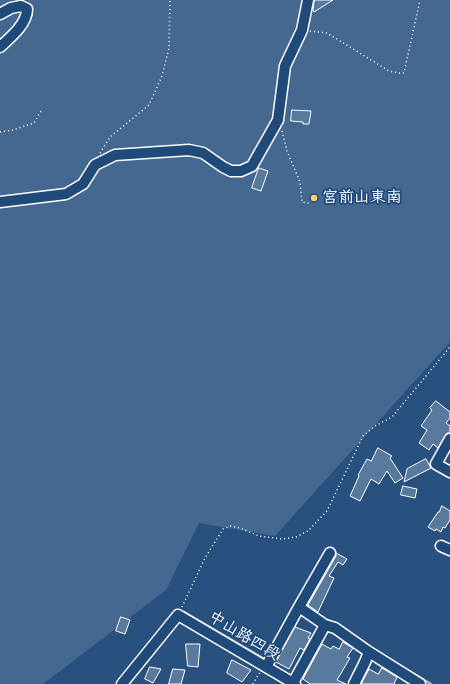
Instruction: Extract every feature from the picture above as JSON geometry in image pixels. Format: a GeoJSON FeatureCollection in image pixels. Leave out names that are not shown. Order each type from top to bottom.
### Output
{"type":"FeatureCollection","features":[{"type":"Feature","properties":{"kind":"street"},"geometry":{"type":"LineString","coordinates":[[0,202],[66,194],[82,184],[95,166],[115,155],[189,150],[203,153],[223,167],[231,170],[241,171],[252,166],[278,120],[285,66],[302,30],[308,0]]}},
{"type":"Feature","properties":{"kind":"street"},"geometry":{"type":"LineString","coordinates":[[0,14],[11,8],[21,6],[27,9],[27,15],[15,33],[0,47]]}},
{"type":"Feature","properties":{"kind":"street"},"geometry":{"type":"LineString","coordinates":[[450,439],[436,464],[450,472]]}},
{"type":"Feature","properties":{"kind":"street"},"geometry":{"type":"LineString","coordinates":[[265,666],[330,554]]}},
{"type":"Feature","properties":{"kind":"street"},"geometry":{"type":"LineString","coordinates":[[298,607],[325,625],[335,628],[416,683]]}},
{"type":"Feature","properties":{"kind":"street"},"geometry":{"type":"LineString","coordinates":[[122,684],[178,615]]}},
{"type":"Feature","properties":{"kind":"street","name":"中山路四段"},"geometry":{"type":"LineString","coordinates":[[178,615],[294,683]]}},
{"type":"Feature","properties":{"kind":"street"},"geometry":{"type":"LineString","coordinates":[[294,683],[325,625]]}},
{"type":"Feature","properties":{"kind":"street"},"geometry":{"type":"LineString","coordinates":[[354,684],[369,652]]}},
{"type":"Feature","properties":{"kind":"path"},"geometry":{"type":"LineString","coordinates":[[95,166],[101,150],[110,137],[149,105],[162,76],[169,48],[170,0]]}},
{"type":"Feature","properties":{"kind":"path"},"geometry":{"type":"LineString","coordinates":[[302,30],[327,33],[388,71],[404,73],[420,0]]}},
{"type":"Feature","properties":{"kind":"path"},"geometry":{"type":"LineString","coordinates":[[0,132],[13,130],[34,123],[41,111]]}},
{"type":"Feature","properties":{"kind":"path"},"geometry":{"type":"LineString","coordinates":[[278,120],[287,151],[300,182],[302,202],[308,203],[314,198]]}},
{"type":"Feature","properties":{"kind":"path"},"geometry":{"type":"LineString","coordinates":[[178,615],[205,558],[223,529],[230,526],[240,528],[259,536],[282,539],[296,537],[308,531],[328,510],[363,436],[375,426],[392,417],[450,347]]}},
{"type":"Feature","properties":{"kind":"path"},"geometry":{"type":"LineString","coordinates":[[252,684],[265,666]]}},
{"type":"Feature","properties":{"kind":"shaded area"},"geometry":{"type":"Polygon","coordinates":[[[0,0],[450,0],[450,342],[275,536],[199,523],[166,590],[43,684],[0,684],[0,0]]]}},
{"type":"Feature","properties":{"kind":"building"},"geometry":{"type":"Polygon","coordinates":[[[333,0],[314,12],[314,1],[333,0]]]}},
{"type":"Feature","properties":{"kind":"building"},"geometry":{"type":"Polygon","coordinates":[[[292,110],[311,111],[309,124],[291,121],[292,110]]]}},
{"type":"Feature","properties":{"kind":"building"},"geometry":{"type":"Polygon","coordinates":[[[259,168],[268,171],[261,191],[252,188],[259,168]]]}},
{"type":"Feature","properties":{"kind":"building"},"geometry":{"type":"Polygon","coordinates":[[[436,401],[450,412],[450,418],[446,423],[450,426],[450,433],[447,433],[438,448],[433,444],[429,450],[419,443],[427,430],[421,426],[432,410],[430,408],[436,401]]]}},
{"type":"Feature","properties":{"kind":"building"},"geometry":{"type":"Polygon","coordinates":[[[378,448],[392,456],[390,458],[403,478],[395,483],[387,471],[379,484],[371,479],[360,501],[350,496],[359,476],[358,475],[367,459],[371,461],[378,448]]]}},
{"type":"Feature","properties":{"kind":"building"},"geometry":{"type":"Polygon","coordinates":[[[426,459],[431,468],[404,482],[407,469],[426,459]]]}},
{"type":"Feature","properties":{"kind":"building"},"geometry":{"type":"Polygon","coordinates":[[[403,486],[417,489],[415,498],[401,495],[403,486]]]}},
{"type":"Feature","properties":{"kind":"building"},"geometry":{"type":"Polygon","coordinates":[[[442,506],[450,511],[450,520],[445,528],[443,527],[441,532],[436,529],[435,531],[428,527],[442,506]]]}},
{"type":"Feature","properties":{"kind":"building"},"geometry":{"type":"Polygon","coordinates":[[[336,553],[347,559],[343,565],[338,562],[329,576],[334,578],[318,612],[308,605],[336,556],[336,553]]]}},
{"type":"Feature","properties":{"kind":"building"},"geometry":{"type":"Polygon","coordinates":[[[121,617],[130,620],[125,634],[116,631],[121,617]]]}},
{"type":"Feature","properties":{"kind":"building"},"geometry":{"type":"Polygon","coordinates":[[[295,627],[311,633],[308,638],[310,639],[304,650],[300,648],[289,669],[276,662],[295,627]]]}},
{"type":"Feature","properties":{"kind":"building"},"geometry":{"type":"Polygon","coordinates":[[[343,642],[353,648],[347,657],[350,658],[337,680],[346,684],[310,684],[303,679],[322,644],[331,649],[333,646],[339,649],[343,642]]]}},
{"type":"Feature","properties":{"kind":"building"},"geometry":{"type":"Polygon","coordinates":[[[186,644],[200,644],[198,667],[188,666],[186,644]]]}},
{"type":"Feature","properties":{"kind":"building"},"geometry":{"type":"Polygon","coordinates":[[[232,660],[251,670],[242,682],[227,673],[232,660]]]}},
{"type":"Feature","properties":{"kind":"building"},"geometry":{"type":"Polygon","coordinates":[[[150,667],[161,669],[153,683],[145,679],[150,667]]]}},
{"type":"Feature","properties":{"kind":"building"},"geometry":{"type":"Polygon","coordinates":[[[382,668],[397,677],[394,684],[361,684],[369,669],[378,674],[382,668]]]}},
{"type":"Feature","properties":{"kind":"building"},"geometry":{"type":"Polygon","coordinates":[[[173,669],[185,670],[181,684],[169,684],[173,669]]]}},
{"type":"Feature","properties":{"kind":"waterway"},"geometry":{"type":"LineString","coordinates":[[184,612],[266,660]]}},
{"type":"Feature","properties":{"kind":"waterway"},"geometry":{"type":"LineString","coordinates":[[387,658],[431,684]]}},
{"type":"Feature","properties":{"kind":"place","name":"宮前山東南"},"geometry":{"type":"Point","coordinates":[314,198]}}]}
